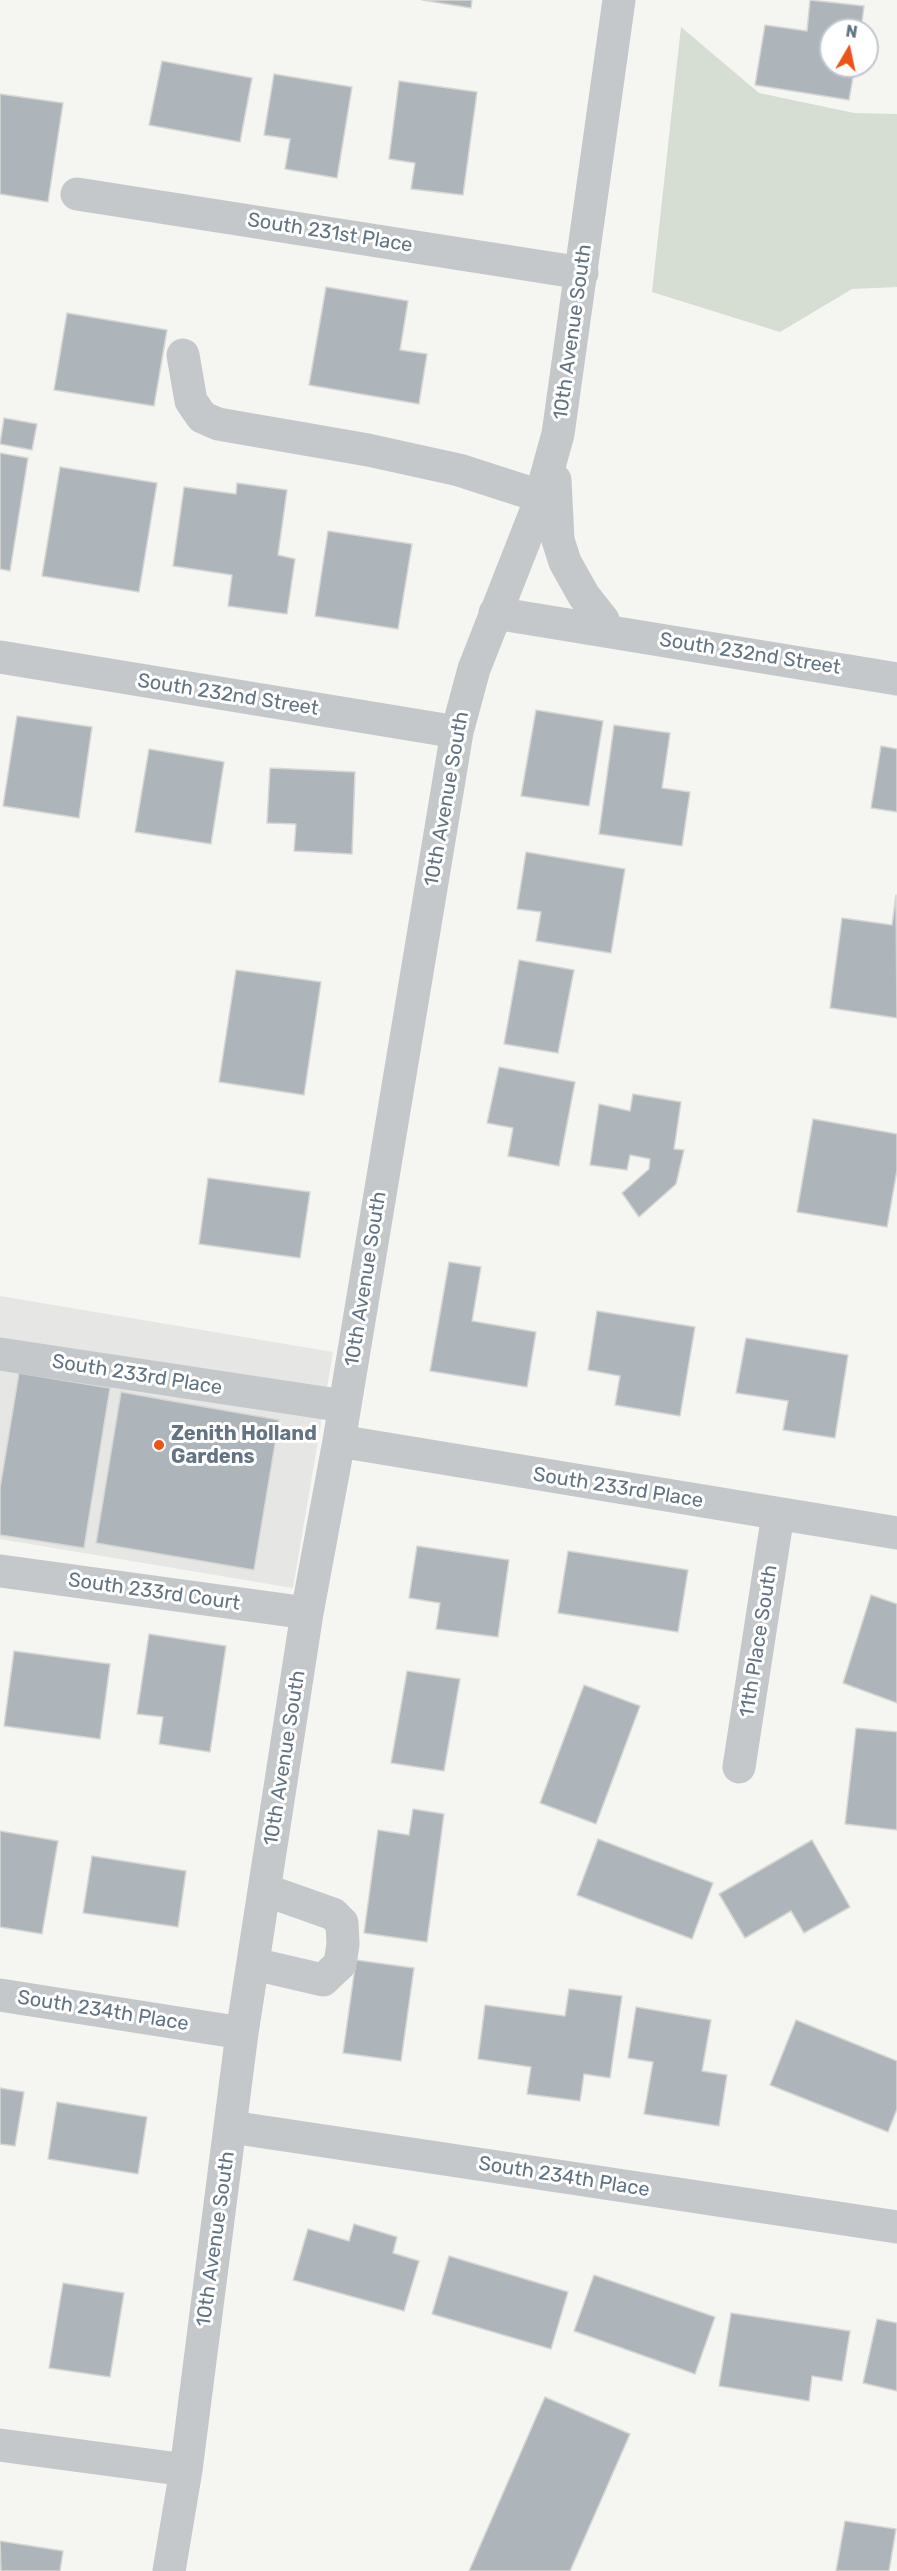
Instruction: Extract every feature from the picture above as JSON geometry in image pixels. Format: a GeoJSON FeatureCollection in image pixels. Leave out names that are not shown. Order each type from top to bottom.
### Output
{"type":"FeatureCollection","features":[{"type":"Feature","properties":{"kind":"street","name":"10th Avenue South"},"geometry":{"type":"LineString","coordinates":[[169,2571],[186,2470],[242,2033],[307,1613],[339,1441],[457,732],[474,669],[495,613],[548,499],[566,390],[619,0]]}},
{"type":"Feature","properties":{"kind":"street","name":"South 231st Place"},"geometry":{"type":"LineString","coordinates":[[77,194],[582,273]]}},
{"type":"Feature","properties":{"kind":"street"},"geometry":{"type":"LineString","coordinates":[[183,355],[191,401],[202,417],[218,424],[368,450],[459,470],[548,499],[565,562],[584,597],[603,620],[602,630]]}},
{"type":"Feature","properties":{"kind":"street","name":"South 232nd Street"},"geometry":{"type":"LineString","coordinates":[[495,613],[897,679]]}},
{"type":"Feature","properties":{"kind":"street","name":"South 232nd Street"},"geometry":{"type":"LineString","coordinates":[[0,657],[457,732]]}},
{"type":"Feature","properties":{"kind":"street","name":"South 233rd Place"},"geometry":{"type":"LineString","coordinates":[[0,1354],[344,1406]]}},
{"type":"Feature","properties":{"kind":"street","name":"South 233rd Place"},"geometry":{"type":"LineString","coordinates":[[339,1441],[897,1533]]}},
{"type":"Feature","properties":{"kind":"street","name":"11th Place South"},"geometry":{"type":"LineString","coordinates":[[740,1767],[778,1514]]}},
{"type":"Feature","properties":{"kind":"street","name":"South 233rd Court"},"geometry":{"type":"LineString","coordinates":[[1,1571],[307,1613]]}},
{"type":"Feature","properties":{"kind":"street"},"geometry":{"type":"LineString","coordinates":[[254,1964],[322,1980],[340,1964],[344,1944],[342,1923],[333,1914],[265,1890]]}},
{"type":"Feature","properties":{"kind":"street","name":"South 234th Place"},"geometry":{"type":"LineString","coordinates":[[0,1995],[242,2033]]}},
{"type":"Feature","properties":{"kind":"street","name":"South 234th Place"},"geometry":{"type":"LineString","coordinates":[[231,2127],[897,2227]]}},
{"type":"Feature","properties":{"kind":"street"},"geometry":{"type":"LineString","coordinates":[[0,2445],[186,2470]]}},
{"type":"Feature","properties":{"kind":"shaded area"},"geometry":{"type":"Polygon","coordinates":[[[681,27],[759,93],[854,113],[897,114],[897,287],[852,289],[780,332],[652,292],[681,27]]]}},
{"type":"Feature","properties":{"kind":"shaded area","name":"Zenith Holland Gardens"},"geometry":{"type":"Polygon","coordinates":[[[0,1296],[333,1352],[293,1588],[0,1539],[0,1296]]]}},
{"type":"Feature","properties":{"kind":"building"},"geometry":{"type":"Polygon","coordinates":[[[422,0],[472,0],[471,8],[422,0]]]}},
{"type":"Feature","properties":{"kind":"building"},"geometry":{"type":"Polygon","coordinates":[[[810,0],[864,6],[862,18],[819,18],[819,78],[853,78],[849,100],[755,85],[765,25],[807,31],[810,0]]]}},
{"type":"Feature","properties":{"kind":"building"},"geometry":{"type":"Polygon","coordinates":[[[162,61],[252,78],[240,142],[149,125],[162,61]]]}},
{"type":"Feature","properties":{"kind":"building"},"geometry":{"type":"Polygon","coordinates":[[[274,74],[352,87],[337,178],[285,169],[290,139],[264,135],[274,74]]]}},
{"type":"Feature","properties":{"kind":"building"},"geometry":{"type":"Polygon","coordinates":[[[399,81],[477,92],[463,195],[411,189],[415,163],[389,159],[399,81]]]}},
{"type":"Feature","properties":{"kind":"building"},"geometry":{"type":"Polygon","coordinates":[[[0,94],[63,103],[48,202],[0,194],[0,94]]]}},
{"type":"Feature","properties":{"kind":"building"},"geometry":{"type":"Polygon","coordinates":[[[326,287],[408,301],[400,350],[427,354],[419,404],[309,385],[326,287]]]}},
{"type":"Feature","properties":{"kind":"building"},"geometry":{"type":"Polygon","coordinates":[[[67,313],[167,330],[154,406],[54,390],[67,313]]]}},
{"type":"Feature","properties":{"kind":"building"},"geometry":{"type":"Polygon","coordinates":[[[4,418],[37,424],[32,450],[0,444],[4,418]]]}},
{"type":"Feature","properties":{"kind":"building"},"geometry":{"type":"Polygon","coordinates":[[[0,453],[28,458],[10,571],[0,569],[0,453]]]}},
{"type":"Feature","properties":{"kind":"building"},"geometry":{"type":"Polygon","coordinates":[[[60,467],[157,483],[139,592],[42,576],[60,467]]]}},
{"type":"Feature","properties":{"kind":"building"},"geometry":{"type":"Polygon","coordinates":[[[237,483],[287,490],[278,555],[295,559],[287,614],[228,606],[232,575],[173,566],[184,487],[236,494],[237,483]]]}},
{"type":"Feature","properties":{"kind":"building"},"geometry":{"type":"Polygon","coordinates":[[[328,531],[412,544],[398,629],[315,616],[328,531]]]}},
{"type":"Feature","properties":{"kind":"building"},"geometry":{"type":"Polygon","coordinates":[[[536,710],[603,721],[589,806],[521,796],[536,710]]]}},
{"type":"Feature","properties":{"kind":"building"},"geometry":{"type":"Polygon","coordinates":[[[17,716],[92,727],[79,818],[3,806],[17,716]]]}},
{"type":"Feature","properties":{"kind":"building"},"geometry":{"type":"Polygon","coordinates":[[[614,725],[670,733],[662,788],[690,792],[682,846],[599,834],[614,725]]]}},
{"type":"Feature","properties":{"kind":"building"},"geometry":{"type":"Polygon","coordinates":[[[881,746],[897,749],[897,812],[871,808],[881,746]]]}},
{"type":"Feature","properties":{"kind":"building"},"geometry":{"type":"Polygon","coordinates":[[[149,749],[224,762],[211,844],[135,832],[149,749]]]}},
{"type":"Feature","properties":{"kind":"building"},"geometry":{"type":"Polygon","coordinates":[[[270,768],[355,772],[352,854],[294,851],[296,824],[267,823],[270,768]]]}},
{"type":"Feature","properties":{"kind":"building"},"geometry":{"type":"Polygon","coordinates":[[[526,852],[625,869],[611,953],[536,941],[541,912],[517,909],[526,852]]]}},
{"type":"Feature","properties":{"kind":"building"},"geometry":{"type":"Polygon","coordinates":[[[896,895],[897,1018],[830,1008],[842,918],[892,925],[896,895]]]}},
{"type":"Feature","properties":{"kind":"building"},"geometry":{"type":"Polygon","coordinates":[[[519,960],[574,970],[558,1053],[504,1044],[519,960]]]}},
{"type":"Feature","properties":{"kind":"building"},"geometry":{"type":"Polygon","coordinates":[[[236,970],[321,982],[304,1095],[219,1082],[236,970]]]}},
{"type":"Feature","properties":{"kind":"building"},"geometry":{"type":"Polygon","coordinates":[[[499,1067],[575,1082],[559,1166],[508,1156],[513,1128],[487,1123],[499,1067]]]}},
{"type":"Feature","properties":{"kind":"building"},"geometry":{"type":"Polygon","coordinates":[[[633,1094],[681,1102],[674,1149],[684,1150],[676,1184],[639,1217],[622,1193],[649,1169],[650,1159],[630,1155],[627,1170],[590,1165],[599,1104],[630,1111],[633,1094]]]}},
{"type":"Feature","properties":{"kind":"building"},"geometry":{"type":"Polygon","coordinates":[[[813,1119],[897,1134],[897,1170],[887,1227],[797,1212],[813,1119]]]}},
{"type":"Feature","properties":{"kind":"building"},"geometry":{"type":"Polygon","coordinates":[[[208,1178],[310,1192],[300,1258],[199,1244],[208,1178]]]}},
{"type":"Feature","properties":{"kind":"building"},"geometry":{"type":"Polygon","coordinates":[[[449,1262],[481,1267],[472,1321],[536,1332],[527,1387],[430,1371],[449,1262]]]}},
{"type":"Feature","properties":{"kind":"building"},"geometry":{"type":"Polygon","coordinates":[[[597,1311],[695,1327],[680,1416],[615,1405],[620,1376],[588,1370],[597,1311]]]}},
{"type":"Feature","properties":{"kind":"building"},"geometry":{"type":"Polygon","coordinates":[[[746,1338],[848,1355],[835,1438],[783,1430],[788,1401],[736,1393],[746,1338]]]}},
{"type":"Feature","properties":{"kind":"building"},"geometry":{"type":"Polygon","coordinates":[[[19,1373],[110,1388],[84,1548],[0,1535],[0,1488],[19,1373]]]}},
{"type":"Feature","properties":{"kind":"building"},"geometry":{"type":"Polygon","coordinates":[[[121,1392],[279,1420],[254,1570],[96,1543],[121,1392]]]}},
{"type":"Feature","properties":{"kind":"building"},"geometry":{"type":"Polygon","coordinates":[[[417,1546],[509,1560],[498,1637],[436,1629],[440,1603],[409,1598],[417,1546]]]}},
{"type":"Feature","properties":{"kind":"building"},"geometry":{"type":"Polygon","coordinates":[[[568,1551],[688,1570],[678,1632],[558,1613],[568,1551]]]}},
{"type":"Feature","properties":{"kind":"building"},"geometry":{"type":"Polygon","coordinates":[[[871,1595],[897,1604],[897,1703],[843,1683],[871,1595]]]}},
{"type":"Feature","properties":{"kind":"building"},"geometry":{"type":"Polygon","coordinates":[[[149,1634],[226,1646],[210,1752],[159,1744],[163,1717],[137,1714],[149,1634]]]}},
{"type":"Feature","properties":{"kind":"building"},"geometry":{"type":"Polygon","coordinates":[[[14,1651],[110,1664],[100,1739],[4,1726],[14,1651]]]}},
{"type":"Feature","properties":{"kind":"building"},"geometry":{"type":"Polygon","coordinates":[[[407,1671],[460,1679],[444,1771],[391,1763],[407,1671]]]}},
{"type":"Feature","properties":{"kind":"building"},"geometry":{"type":"Polygon","coordinates":[[[584,1685],[640,1706],[596,1824],[540,1803],[584,1685]]]}},
{"type":"Feature","properties":{"kind":"building"},"geometry":{"type":"Polygon","coordinates":[[[856,1728],[897,1732],[897,1830],[845,1824],[856,1728]]]}},
{"type":"Feature","properties":{"kind":"building"},"geometry":{"type":"Polygon","coordinates":[[[413,1809],[444,1814],[427,1942],[364,1933],[378,1830],[409,1835],[413,1809]]]}},
{"type":"Feature","properties":{"kind":"building"},"geometry":{"type":"Polygon","coordinates":[[[0,1831],[58,1841],[42,1934],[0,1927],[0,1831]]]}},
{"type":"Feature","properties":{"kind":"building"},"geometry":{"type":"Polygon","coordinates":[[[598,1839],[713,1883],[692,1939],[577,1895],[598,1839]]]}},
{"type":"Feature","properties":{"kind":"building"},"geometry":{"type":"Polygon","coordinates":[[[812,1840],[850,1907],[804,1933],[791,1911],[745,1938],[719,1894],[812,1840]]]}},
{"type":"Feature","properties":{"kind":"building"},"geometry":{"type":"Polygon","coordinates":[[[92,1856],[186,1871],[178,1927],[83,1913],[92,1856]]]}},
{"type":"Feature","properties":{"kind":"building"},"geometry":{"type":"Polygon","coordinates":[[[356,1960],[414,1968],[401,2061],[343,2053],[356,1960]]]}},
{"type":"Feature","properties":{"kind":"building"},"geometry":{"type":"Polygon","coordinates":[[[569,1989],[622,1996],[610,2078],[584,2074],[580,2101],[527,2094],[531,2067],[478,2059],[485,2005],[565,2016],[569,1989]]]}},
{"type":"Feature","properties":{"kind":"building"},"geometry":{"type":"Polygon","coordinates":[[[636,2007],[711,2020],[702,2071],[727,2075],[719,2126],[644,2114],[653,2062],[628,2058],[636,2007]]]}},
{"type":"Feature","properties":{"kind":"building"},"geometry":{"type":"Polygon","coordinates":[[[796,2020],[897,2061],[897,2109],[888,2132],[770,2085],[796,2020]]]}},
{"type":"Feature","properties":{"kind":"building"},"geometry":{"type":"Polygon","coordinates":[[[0,2088],[24,2092],[15,2146],[0,2144],[0,2088]]]}},
{"type":"Feature","properties":{"kind":"building"},"geometry":{"type":"Polygon","coordinates":[[[57,2102],[147,2117],[138,2174],[48,2159],[57,2102]]]}},
{"type":"Feature","properties":{"kind":"building"},"geometry":{"type":"Polygon","coordinates":[[[354,2224],[397,2237],[393,2253],[419,2261],[404,2311],[293,2280],[308,2229],[349,2241],[354,2224]]]}},
{"type":"Feature","properties":{"kind":"building"},"geometry":{"type":"Polygon","coordinates":[[[449,2256],[568,2292],[551,2349],[432,2314],[449,2256]]]}},
{"type":"Feature","properties":{"kind":"building"},"geometry":{"type":"Polygon","coordinates":[[[594,2275],[715,2317],[695,2374],[574,2331],[594,2275]]]}},
{"type":"Feature","properties":{"kind":"building"},"geometry":{"type":"Polygon","coordinates":[[[63,2283],[124,2293],[110,2377],[49,2368],[63,2283]]]}},
{"type":"Feature","properties":{"kind":"building"},"geometry":{"type":"Polygon","coordinates":[[[731,2313],[850,2331],[842,2381],[812,2376],[809,2401],[719,2386],[731,2313]]]}},
{"type":"Feature","properties":{"kind":"building"},"geometry":{"type":"Polygon","coordinates":[[[877,2319],[897,2323],[897,2391],[863,2383],[877,2319]]]}},
{"type":"Feature","properties":{"kind":"building"},"geometry":{"type":"Polygon","coordinates":[[[545,2397],[630,2434],[570,2571],[469,2571],[545,2397]]]}},
{"type":"Feature","properties":{"kind":"building"},"geometry":{"type":"Polygon","coordinates":[[[845,2521],[896,2529],[889,2571],[836,2571],[845,2521]]]}},
{"type":"Feature","properties":{"kind":"building"},"geometry":{"type":"Polygon","coordinates":[[[0,2541],[63,2551],[60,2571],[1,2571],[0,2541]]]}},
{"type":"Feature","properties":{"kind":"place","name":"Zenith Holland Gardens"},"geometry":{"type":"Point","coordinates":[159,1445]}}]}
